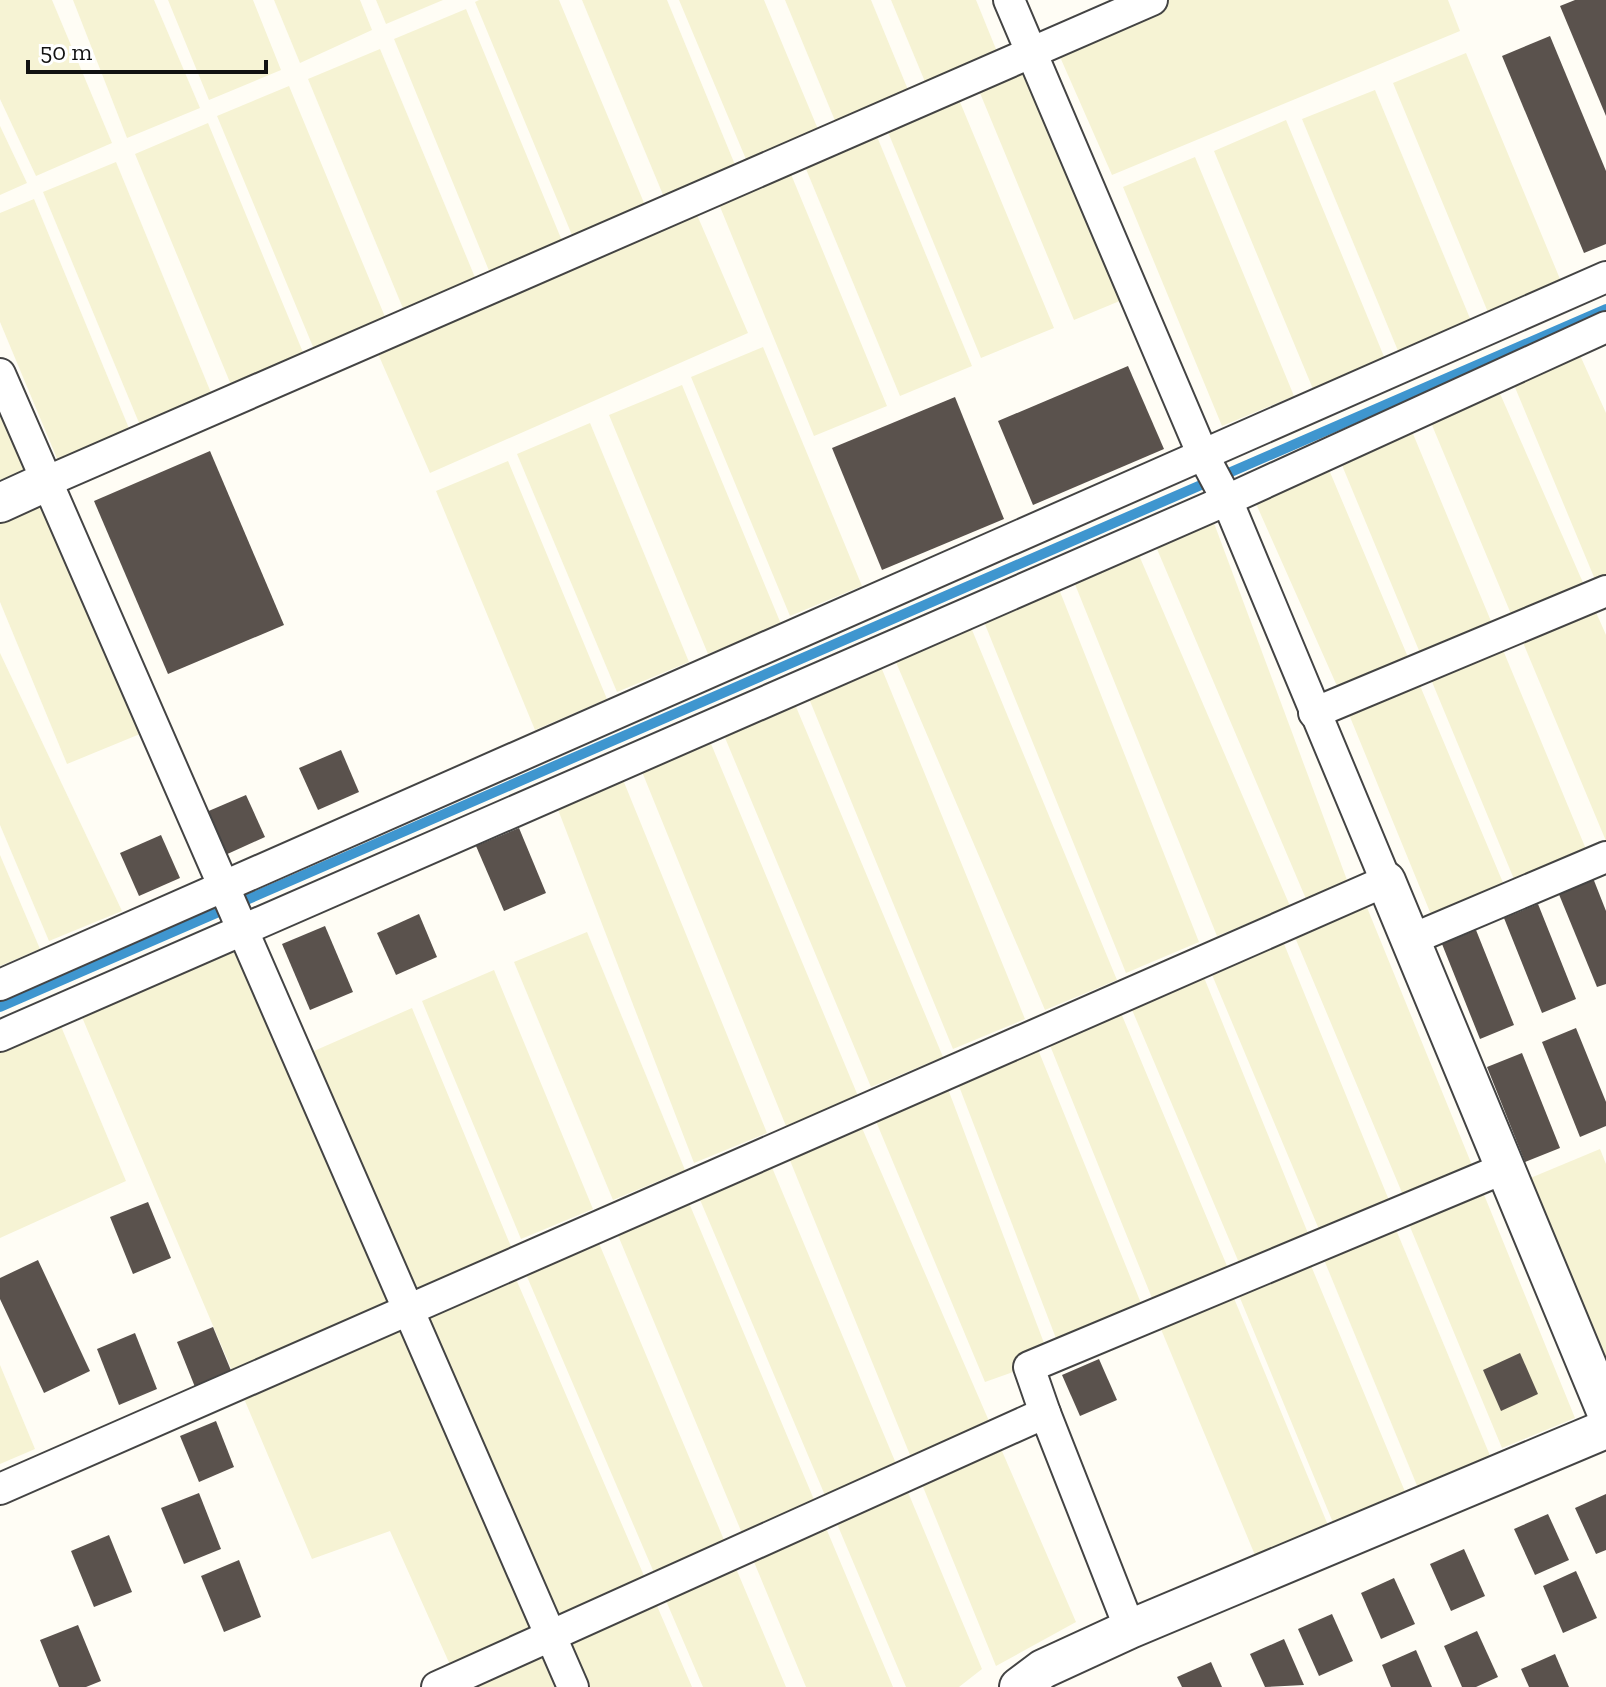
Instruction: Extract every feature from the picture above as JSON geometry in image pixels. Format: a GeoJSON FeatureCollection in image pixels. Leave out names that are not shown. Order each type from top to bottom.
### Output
{"type":"FeatureCollection","features":[{"type":"Feature","properties":{"kind":"street"},"geometry":{"type":"LineString","coordinates":[[1009,0],[1202,453],[1227,500],[1606,1411]]}},
{"type":"Feature","properties":{"kind":"street"},"geometry":{"type":"LineString","coordinates":[[0,503],[1152,0]]}},
{"type":"Feature","properties":{"kind":"street"},"geometry":{"type":"LineString","coordinates":[[0,985],[1606,277]]}},
{"type":"Feature","properties":{"kind":"street"},"geometry":{"type":"LineString","coordinates":[[0,1036],[1227,500],[1606,327]]}},
{"type":"Feature","properties":{"kind":"street"},"geometry":{"type":"LineString","coordinates":[[0,374],[573,1687]]}},
{"type":"Feature","properties":{"kind":"street"},"geometry":{"type":"LineString","coordinates":[[1314,713],[1606,591]]}},
{"type":"Feature","properties":{"kind":"street"},"geometry":{"type":"LineString","coordinates":[[1410,940],[1606,857]]}},
{"type":"Feature","properties":{"kind":"street"},"geometry":{"type":"LineString","coordinates":[[0,1489],[1386,881]]}},
{"type":"Feature","properties":{"kind":"street"},"geometry":{"type":"LineString","coordinates":[[1130,1629],[1029,1367],[1505,1168]]}},
{"type":"Feature","properties":{"kind":"street"},"geometry":{"type":"LineString","coordinates":[[437,1687],[1045,1413]]}},
{"type":"Feature","properties":{"kind":"street"},"geometry":{"type":"LineString","coordinates":[[1038,1681],[1130,1629],[1606,1429]]}},
{"type":"Feature","properties":{"kind":"shaded area"},"geometry":{"type":"Polygon","coordinates":[[[0,0],[52,0],[112,143],[36,176],[0,99],[0,0]]]}},
{"type":"Feature","properties":{"kind":"shaded area"},"geometry":{"type":"Polygon","coordinates":[[[73,0],[154,0],[200,108],[127,138],[73,0]]]}},
{"type":"Feature","properties":{"kind":"shaded area"},"geometry":{"type":"Polygon","coordinates":[[[168,0],[253,0],[281,70],[209,100],[168,0]]]}},
{"type":"Feature","properties":{"kind":"shaded area"},"geometry":{"type":"Polygon","coordinates":[[[274,0],[360,0],[372,30],[300,63],[274,0]]]}},
{"type":"Feature","properties":{"kind":"shaded area"},"geometry":{"type":"Polygon","coordinates":[[[376,0],[443,0],[386,24],[376,0]]]}},
{"type":"Feature","properties":{"kind":"shaded area"},"geometry":{"type":"Polygon","coordinates":[[[559,0],[647,210],[574,240],[475,2],[559,0]]]}},
{"type":"Feature","properties":{"kind":"shaded area"},"geometry":{"type":"Polygon","coordinates":[[[582,0],[667,0],[738,172],[666,202],[582,0]]]}},
{"type":"Feature","properties":{"kind":"shaded area"},"geometry":{"type":"Polygon","coordinates":[[[679,0],[764,0],[820,134],[748,164],[679,0]]]}},
{"type":"Feature","properties":{"kind":"shaded area"},"geometry":{"type":"Polygon","coordinates":[[[785,0],[871,0],[911,97],[838,128],[785,0]]]}},
{"type":"Feature","properties":{"kind":"shaded area"},"geometry":{"type":"Polygon","coordinates":[[[891,0],[976,0],[1000,59],[928,89],[891,0]]]}},
{"type":"Feature","properties":{"kind":"shaded area"},"geometry":{"type":"Polygon","coordinates":[[[1151,0],[1448,0],[1460,31],[1112,175],[1053,41],[1151,0]]]}},
{"type":"Feature","properties":{"kind":"shaded area"},"geometry":{"type":"Polygon","coordinates":[[[466,9],[565,248],[492,278],[394,39],[466,9]]]}},
{"type":"Feature","properties":{"kind":"shaded area"},"geometry":{"type":"Polygon","coordinates":[[[380,49],[479,287],[407,318],[308,79],[380,49]]]}},
{"type":"Feature","properties":{"kind":"shaded area"},"geometry":{"type":"Polygon","coordinates":[[[1047,51],[1146,290],[1074,320],[975,81],[1047,51]]]}},
{"type":"Feature","properties":{"kind":"shaded area"},"geometry":{"type":"Polygon","coordinates":[[[1466,53],[1565,291],[1492,322],[1393,83],[1466,53]]]}},
{"type":"Feature","properties":{"kind":"shaded area"},"geometry":{"type":"Polygon","coordinates":[[[289,86],[388,324],[316,354],[217,116],[289,86]]]}},
{"type":"Feature","properties":{"kind":"shaded area"},"geometry":{"type":"Polygon","coordinates":[[[955,90],[1054,328],[981,358],[883,120],[955,90]]]}},
{"type":"Feature","properties":{"kind":"shaded area"},"geometry":{"type":"Polygon","coordinates":[[[1375,90],[1474,328],[1401,358],[1302,119],[1375,90]]]}},
{"type":"Feature","properties":{"kind":"shaded area"},"geometry":{"type":"Polygon","coordinates":[[[1286,120],[1385,359],[1313,389],[1214,151],[1286,120]]]}},
{"type":"Feature","properties":{"kind":"shaded area"},"geometry":{"type":"Polygon","coordinates":[[[208,123],[307,362],[234,392],[135,154],[208,123]]]}},
{"type":"Feature","properties":{"kind":"shaded area"},"geometry":{"type":"Polygon","coordinates":[[[0,126],[27,183],[0,195],[0,126]]]}},
{"type":"Feature","properties":{"kind":"shaded area"},"geometry":{"type":"Polygon","coordinates":[[[873,127],[972,366],[900,396],[801,157],[873,127]]]}},
{"type":"Feature","properties":{"kind":"shaded area"},"geometry":{"type":"Polygon","coordinates":[[[1195,157],[1294,396],[1222,426],[1123,187],[1195,157]]]}},
{"type":"Feature","properties":{"kind":"shaded area"},"geometry":{"type":"Polygon","coordinates":[[[116,162],[214,400],[142,430],[43,192],[116,162]]]}},
{"type":"Feature","properties":{"kind":"shaded area"},"geometry":{"type":"Polygon","coordinates":[[[788,167],[887,406],[814,436],[716,197],[788,167]]]}},
{"type":"Feature","properties":{"kind":"shaded area"},"geometry":{"type":"Polygon","coordinates":[[[34,199],[133,438],[61,468],[0,322],[0,213],[34,199]]]}},
{"type":"Feature","properties":{"kind":"shaded area"},"geometry":{"type":"Polygon","coordinates":[[[691,201],[748,333],[430,473],[372,340],[691,201]]]}},
{"type":"Feature","properties":{"kind":"shaded area"},"geometry":{"type":"Polygon","coordinates":[[[763,347],[862,586],[790,616],[691,377],[763,347]]]}},
{"type":"Feature","properties":{"kind":"shaded area"},"geometry":{"type":"Polygon","coordinates":[[[1579,353],[1606,413],[1606,606],[1514,385],[1579,353]]]}},
{"type":"Feature","properties":{"kind":"shaded area"},"geometry":{"type":"Polygon","coordinates":[[[0,384],[37,472],[0,488],[0,384]]]}},
{"type":"Feature","properties":{"kind":"shaded area"},"geometry":{"type":"Polygon","coordinates":[[[682,385],[781,624],[708,654],[609,415],[682,385]]]}},
{"type":"Feature","properties":{"kind":"shaded area"},"geometry":{"type":"Polygon","coordinates":[[[1498,389],[1606,635],[1606,841],[1429,418],[1498,389]]]}},
{"type":"Feature","properties":{"kind":"shaded area"},"geometry":{"type":"Polygon","coordinates":[[[590,423],[689,662],[617,692],[517,454],[590,423]]]}},
{"type":"Feature","properties":{"kind":"shaded area"},"geometry":{"type":"Polygon","coordinates":[[[1411,429],[1593,866],[1521,896],[1339,458],[1411,429]]]}},
{"type":"Feature","properties":{"kind":"shaded area"},"geometry":{"type":"Polygon","coordinates":[[[508,461],[607,699],[535,730],[436,491],[508,461]]]}},
{"type":"Feature","properties":{"kind":"shaded area"},"geometry":{"type":"Polygon","coordinates":[[[1327,465],[1512,904],[1439,934],[1341,695],[1253,497],[1327,465]]]}},
{"type":"Feature","properties":{"kind":"shaded area"},"geometry":{"type":"Polygon","coordinates":[[[41,496],[140,734],[67,764],[0,602],[0,513],[41,496]]]}},
{"type":"Feature","properties":{"kind":"shaded area"},"geometry":{"type":"Polygon","coordinates":[[[1208,507],[1347,880],[1306,899],[1151,535],[1208,507]]]}},
{"type":"Feature","properties":{"kind":"shaded area"},"geometry":{"type":"Polygon","coordinates":[[[1132,539],[1290,906],[1217,936],[1068,567],[1132,539]]]}},
{"type":"Feature","properties":{"kind":"shaded area"},"geometry":{"type":"Polygon","coordinates":[[[1053,574],[1199,942],[1126,973],[978,607],[1053,574]]]}},
{"type":"Feature","properties":{"kind":"shaded area"},"geometry":{"type":"Polygon","coordinates":[[[965,613],[1117,980],[1045,1010],[889,646],[965,613]]]}},
{"type":"Feature","properties":{"kind":"shaded area"},"geometry":{"type":"Polygon","coordinates":[[[875,652],[1025,1019],[953,1049],[803,684],[875,652]]]}},
{"type":"Feature","properties":{"kind":"shaded area"},"geometry":{"type":"Polygon","coordinates":[[[0,653],[122,911],[49,941],[0,825],[0,653]]]}},
{"type":"Feature","properties":{"kind":"shaded area"},"geometry":{"type":"Polygon","coordinates":[[[789,690],[943,1057],[871,1087],[718,721],[789,690]]]}},
{"type":"Feature","properties":{"kind":"shaded area"},"geometry":{"type":"Polygon","coordinates":[[[704,727],[858,1096],[786,1126],[636,757],[704,727]]]}},
{"type":"Feature","properties":{"kind":"shaded area"},"geometry":{"type":"Polygon","coordinates":[[[617,765],[767,1133],[694,1163],[552,794],[617,765]]]}},
{"type":"Feature","properties":{"kind":"shaded area"},"geometry":{"type":"Polygon","coordinates":[[[0,855],[40,949],[0,966],[0,855]]]}},
{"type":"Feature","properties":{"kind":"shaded area"},"geometry":{"type":"Polygon","coordinates":[[[1366,905],[1575,1418],[1502,1448],[1403,1210],[1408,1207],[1294,935],[1366,905]]]}},
{"type":"Feature","properties":{"kind":"shaded area"},"geometry":{"type":"Polygon","coordinates":[[[243,930],[298,1058],[412,1008],[512,1249],[516,1279],[692,1687],[460,1687],[390,1531],[312,1559],[76,1003],[243,930]]]}},
{"type":"Feature","properties":{"kind":"shaded area"},"geometry":{"type":"Polygon","coordinates":[[[587,932],[685,1170],[613,1200],[514,962],[587,932]]]}},
{"type":"Feature","properties":{"kind":"shaded area"},"geometry":{"type":"Polygon","coordinates":[[[1282,939],[1393,1210],[1323,1239],[1210,970],[1282,939]]]}},
{"type":"Feature","properties":{"kind":"shaded area"},"geometry":{"type":"Polygon","coordinates":[[[494,970],[593,1209],[521,1239],[422,1001],[494,970]]]}},
{"type":"Feature","properties":{"kind":"shaded area"},"geometry":{"type":"Polygon","coordinates":[[[1203,975],[1314,1248],[1245,1277],[1130,1005],[1203,975]]]}},
{"type":"Feature","properties":{"kind":"shaded area"},"geometry":{"type":"Polygon","coordinates":[[[55,1012],[126,1181],[0,1238],[0,1036],[55,1012]]]}},
{"type":"Feature","properties":{"kind":"shaded area"},"geometry":{"type":"Polygon","coordinates":[[[1121,1013],[1235,1285],[1307,1256],[1406,1494],[1334,1525],[1235,1286],[1158,1313],[1049,1043],[1121,1013]]]}},
{"type":"Feature","properties":{"kind":"shaded area"},"geometry":{"type":"Polygon","coordinates":[[[1037,1047],[1147,1318],[1062,1354],[957,1081],[1037,1047]]]}},
{"type":"Feature","properties":{"kind":"shaded area"},"geometry":{"type":"Polygon","coordinates":[[[948,1089],[1050,1359],[985,1382],[875,1119],[948,1089]]]}},
{"type":"Feature","properties":{"kind":"shaded area"},"geometry":{"type":"Polygon","coordinates":[[[862,1128],[1076,1622],[996,1666],[789,1158],[862,1128]]]}},
{"type":"Feature","properties":{"kind":"shaded area"},"geometry":{"type":"Polygon","coordinates":[[[1600,1149],[1606,1164],[1606,1368],[1528,1179],[1600,1149]]]}},
{"type":"Feature","properties":{"kind":"shaded area"},"geometry":{"type":"Polygon","coordinates":[[[771,1165],[982,1669],[959,1687],[906,1687],[698,1195],[771,1165]]]}},
{"type":"Feature","properties":{"kind":"shaded area"},"geometry":{"type":"Polygon","coordinates":[[[689,1203],[893,1687],[806,1687],[617,1233],[689,1203]]]}},
{"type":"Feature","properties":{"kind":"shaded area"},"geometry":{"type":"Polygon","coordinates":[[[1392,1220],[1491,1458],[1418,1488],[1320,1250],[1392,1220]]]}},
{"type":"Feature","properties":{"kind":"shaded area"},"geometry":{"type":"Polygon","coordinates":[[[598,1241],[786,1687],[703,1687],[525,1272],[598,1241]]]}},
{"type":"Feature","properties":{"kind":"shaded area"},"geometry":{"type":"Polygon","coordinates":[[[1231,1291],[1330,1530],[1257,1560],[1158,1322],[1231,1291]]]}},
{"type":"Feature","properties":{"kind":"shaded area"},"geometry":{"type":"Polygon","coordinates":[[[0,1365],[35,1449],[0,1464],[0,1365]]]}},
{"type":"Feature","properties":{"kind":"building"},"geometry":{"type":"Polygon","coordinates":[[[1575,0],[1606,0],[1606,116],[1560,6],[1575,0]]]}},
{"type":"Feature","properties":{"kind":"building"},"geometry":{"type":"Polygon","coordinates":[[[1550,36],[1606,171],[1606,244],[1584,253],[1502,56],[1550,36]]]}},
{"type":"Feature","properties":{"kind":"building"},"geometry":{"type":"Polygon","coordinates":[[[1128,366],[1164,449],[1033,505],[998,421],[1128,366]]]}},
{"type":"Feature","properties":{"kind":"building"},"geometry":{"type":"Polygon","coordinates":[[[955,397],[1004,519],[882,570],[832,448],[955,397]]]}},
{"type":"Feature","properties":{"kind":"building"},"geometry":{"type":"Polygon","coordinates":[[[210,451],[284,625],[168,674],[94,501],[210,451]]]}},
{"type":"Feature","properties":{"kind":"building"},"geometry":{"type":"Polygon","coordinates":[[[341,750],[359,792],[318,810],[299,768],[341,750]]]}},
{"type":"Feature","properties":{"kind":"building"},"geometry":{"type":"Polygon","coordinates":[[[246,795],[265,837],[223,856],[204,813],[246,795]]]}},
{"type":"Feature","properties":{"kind":"building"},"geometry":{"type":"Polygon","coordinates":[[[519,828],[546,893],[504,911],[476,846],[519,828]]]}},
{"type":"Feature","properties":{"kind":"building"},"geometry":{"type":"Polygon","coordinates":[[[161,835],[180,878],[139,896],[120,853],[161,835]]]}},
{"type":"Feature","properties":{"kind":"building"},"geometry":{"type":"Polygon","coordinates":[[[1593,878],[1606,911],[1606,984],[1597,987],[1558,892],[1593,878]]]}},
{"type":"Feature","properties":{"kind":"building"},"geometry":{"type":"Polygon","coordinates":[[[1538,904],[1576,999],[1542,1013],[1504,918],[1538,904]]]}},
{"type":"Feature","properties":{"kind":"building"},"geometry":{"type":"Polygon","coordinates":[[[419,914],[437,957],[396,975],[377,933],[419,914]]]}},
{"type":"Feature","properties":{"kind":"building"},"geometry":{"type":"Polygon","coordinates":[[[325,926],[353,992],[310,1010],[282,944],[325,926]]]}},
{"type":"Feature","properties":{"kind":"building"},"geometry":{"type":"Polygon","coordinates":[[[1476,930],[1514,1025],[1480,1039],[1442,944],[1476,930]]]}},
{"type":"Feature","properties":{"kind":"building"},"geometry":{"type":"Polygon","coordinates":[[[1576,1028],[1606,1102],[1606,1126],[1580,1137],[1542,1042],[1576,1028]]]}},
{"type":"Feature","properties":{"kind":"building"},"geometry":{"type":"Polygon","coordinates":[[[1522,1053],[1560,1148],[1525,1162],[1487,1067],[1522,1053]]]}},
{"type":"Feature","properties":{"kind":"building"},"geometry":{"type":"Polygon","coordinates":[[[148,1202],[171,1258],[133,1274],[110,1217],[148,1202]]]}},
{"type":"Feature","properties":{"kind":"building"},"geometry":{"type":"Polygon","coordinates":[[[38,1260],[90,1371],[44,1393],[0,1299],[0,1278],[38,1260]]]}},
{"type":"Feature","properties":{"kind":"building"},"geometry":{"type":"Polygon","coordinates":[[[213,1327],[232,1373],[195,1387],[177,1342],[213,1327]]]}},
{"type":"Feature","properties":{"kind":"building"},"geometry":{"type":"Polygon","coordinates":[[[135,1333],[157,1389],[119,1405],[97,1349],[135,1333]]]}},
{"type":"Feature","properties":{"kind":"building"},"geometry":{"type":"Polygon","coordinates":[[[1520,1353],[1538,1394],[1501,1411],[1483,1370],[1520,1353]]]}},
{"type":"Feature","properties":{"kind":"building"},"geometry":{"type":"Polygon","coordinates":[[[1099,1359],[1117,1400],[1080,1416],[1062,1375],[1099,1359]]]}},
{"type":"Feature","properties":{"kind":"building"},"geometry":{"type":"Polygon","coordinates":[[[216,1421],[234,1467],[199,1482],[180,1436],[216,1421]]]}},
{"type":"Feature","properties":{"kind":"building"},"geometry":{"type":"Polygon","coordinates":[[[199,1493],[221,1549],[184,1564],[161,1508],[199,1493]]]}},
{"type":"Feature","properties":{"kind":"building"},"geometry":{"type":"Polygon","coordinates":[[[1606,1494],[1606,1550],[1596,1554],[1575,1508],[1606,1494]]]}},
{"type":"Feature","properties":{"kind":"building"},"geometry":{"type":"Polygon","coordinates":[[[1548,1514],[1569,1560],[1535,1575],[1514,1529],[1548,1514]]]}},
{"type":"Feature","properties":{"kind":"building"},"geometry":{"type":"Polygon","coordinates":[[[109,1535],[132,1592],[94,1607],[71,1551],[109,1535]]]}},
{"type":"Feature","properties":{"kind":"building"},"geometry":{"type":"Polygon","coordinates":[[[1464,1549],[1485,1596],[1451,1611],[1430,1564],[1464,1549]]]}},
{"type":"Feature","properties":{"kind":"building"},"geometry":{"type":"Polygon","coordinates":[[[239,1560],[261,1617],[224,1632],[201,1576],[239,1560]]]}},
{"type":"Feature","properties":{"kind":"building"},"geometry":{"type":"Polygon","coordinates":[[[1576,1571],[1597,1618],[1563,1633],[1543,1586],[1576,1571]]]}},
{"type":"Feature","properties":{"kind":"building"},"geometry":{"type":"Polygon","coordinates":[[[1394,1578],[1415,1624],[1381,1639],[1361,1593],[1394,1578]]]}},
{"type":"Feature","properties":{"kind":"building"},"geometry":{"type":"Polygon","coordinates":[[[1332,1614],[1353,1661],[1319,1676],[1298,1629],[1332,1614]]]}},
{"type":"Feature","properties":{"kind":"building"},"geometry":{"type":"Polygon","coordinates":[[[78,1625],[101,1681],[86,1687],[59,1687],[40,1640],[78,1625]]]}},
{"type":"Feature","properties":{"kind":"building"},"geometry":{"type":"Polygon","coordinates":[[[1477,1631],[1498,1677],[1476,1687],[1462,1687],[1444,1646],[1477,1631]]]}},
{"type":"Feature","properties":{"kind":"building"},"geometry":{"type":"Polygon","coordinates":[[[1284,1639],[1304,1685],[1265,1687],[1250,1654],[1284,1639]]]}},
{"type":"Feature","properties":{"kind":"building"},"geometry":{"type":"Polygon","coordinates":[[[1416,1650],[1432,1687],[1391,1687],[1382,1665],[1416,1650]]]}},
{"type":"Feature","properties":{"kind":"building"},"geometry":{"type":"Polygon","coordinates":[[[1555,1654],[1569,1687],[1529,1687],[1521,1669],[1555,1654]]]}},
{"type":"Feature","properties":{"kind":"building"},"geometry":{"type":"Polygon","coordinates":[[[1211,1662],[1222,1687],[1182,1687],[1177,1677],[1211,1662]]]}},
{"type":"Feature","properties":{"kind":"waterway"},"geometry":{"type":"LineString","coordinates":[[0,1007],[1606,309]]}}]}
